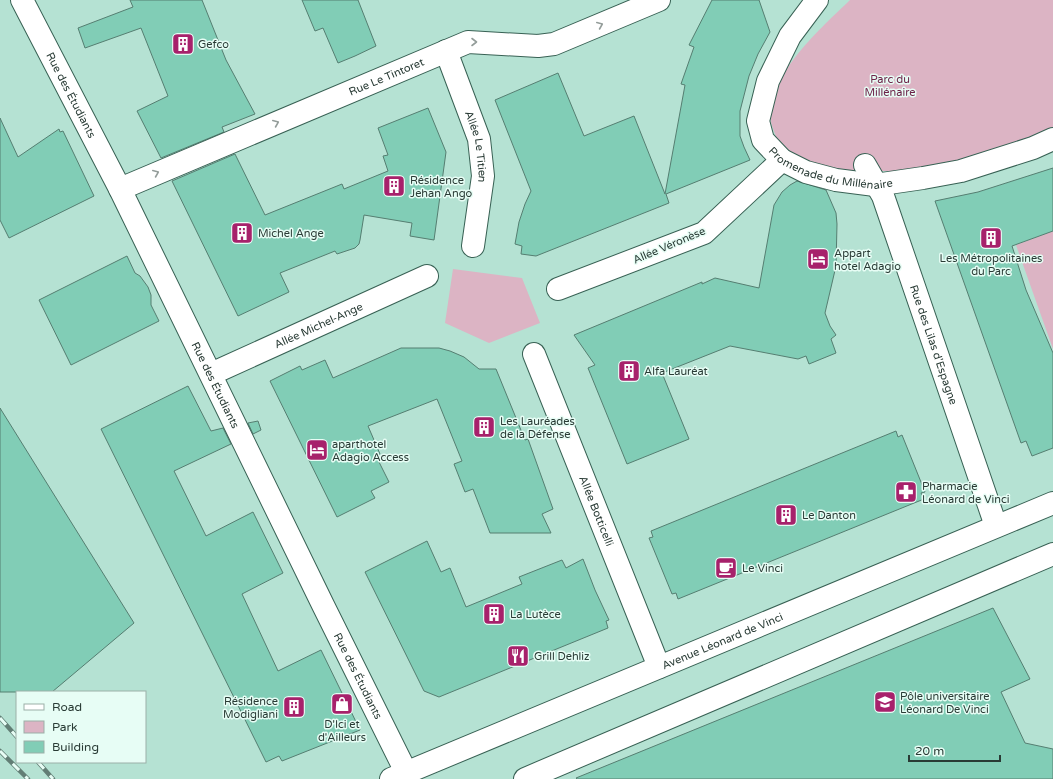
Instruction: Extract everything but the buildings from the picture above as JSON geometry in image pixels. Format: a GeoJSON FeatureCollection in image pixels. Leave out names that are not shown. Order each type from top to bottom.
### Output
{"type":"FeatureCollection","features":[{"type":"Feature","properties":{"kind":"street","name":"Rue des Étudiants"},"geometry":{"type":"LineString","coordinates":[[22,0],[120,189],[323,605],[398,776]]}},
{"type":"Feature","properties":{"kind":"street","name":"Rue Le Tintoret"},"geometry":{"type":"LineString","coordinates":[[120,189],[468,42],[538,46],[554,44],[659,0]]}},
{"type":"Feature","properties":{"kind":"street","name":"Promenade du Millénaire"},"geometry":{"type":"LineString","coordinates":[[821,1],[790,36],[768,81],[758,121],[764,140],[782,160],[806,172],[879,190],[923,178],[961,171],[1053,140]]}},
{"type":"Feature","properties":{"kind":"street","name":"Allée Le Titien"},"geometry":{"type":"LineString","coordinates":[[446,51],[479,139],[483,176],[473,246]]}},
{"type":"Feature","properties":{"kind":"street","name":"Allée Véronèse"},"geometry":{"type":"LineString","coordinates":[[558,289],[704,232],[782,160]]}},
{"type":"Feature","properties":{"kind":"street","name":"Rue des Lilas d'Espagne"},"geometry":{"type":"LineString","coordinates":[[865,165],[879,190],[996,526]]}},
{"type":"Feature","properties":{"kind":"street","name":"Allée Michel-Ange"},"geometry":{"type":"LineString","coordinates":[[211,374],[427,276]]}},
{"type":"Feature","properties":{"kind":"street","name":"Allée Botticelli"},"geometry":{"type":"LineString","coordinates":[[534,354],[659,667]]}},
{"type":"Feature","properties":{"kind":"street","name":"Avenue Léonard de Vinci"},"geometry":{"type":"LineString","coordinates":[[398,776],[1053,503]]}},
{"type":"Feature","properties":{"kind":"street"},"geometry":{"type":"LineString","coordinates":[[525,779],[1053,554]]}},
{"type":"Feature","properties":{"kind":"green space","name":"Parc du Millénaire"},"geometry":{"type":"Polygon","coordinates":[[[850,0],[1053,0],[1053,132],[1016,147],[942,164],[897,171],[853,171],[805,164],[783,152],[773,130],[770,117],[772,101],[778,85],[787,68],[799,53],[825,24],[850,0]]]}},
{"type":"Feature","properties":{"kind":"green space"},"geometry":{"type":"Polygon","coordinates":[[[1053,231],[1053,349],[1016,245],[1053,231]]]}},
{"type":"Feature","properties":{"kind":"green space"},"geometry":{"type":"Polygon","coordinates":[[[453,269],[522,278],[540,323],[489,343],[445,323],[453,269]]]}},
{"type":"Feature","properties":{"kind":"railway"},"geometry":{"type":"LineString","coordinates":[[0,718],[16,736]]}},
{"type":"Feature","properties":{"kind":"railway"},"geometry":{"type":"LineString","coordinates":[[0,751],[28,779]]}},
{"type":"Feature","properties":{"kind":"railway"},"geometry":{"type":"LineString","coordinates":[[39,763],[53,779]]}},
{"type":"Feature","properties":{"kind":"place","name":"Gefco"},"geometry":{"type":"Point","coordinates":[183,44]}},
{"type":"Feature","properties":{"kind":"place","name":"Résidence Jehan Ango"},"geometry":{"type":"Point","coordinates":[394,186]}},
{"type":"Feature","properties":{"kind":"place","name":"Michel Ange"},"geometry":{"type":"Point","coordinates":[242,233]}},
{"type":"Feature","properties":{"kind":"place","name":"Les Métropolitaines du Parc"},"geometry":{"type":"Point","coordinates":[991,238]}},
{"type":"Feature","properties":{"kind":"place","name":"Appart hotel Adagio"},"geometry":{"type":"Point","coordinates":[818,259]}},
{"type":"Feature","properties":{"kind":"place","name":"Alfa Lauréat"},"geometry":{"type":"Point","coordinates":[629,371]}},
{"type":"Feature","properties":{"kind":"place","name":"Les Lauréades de la Défense"},"geometry":{"type":"Point","coordinates":[484,427]}},
{"type":"Feature","properties":{"kind":"place","name":"aparthotel Adagio Access"},"geometry":{"type":"Point","coordinates":[317,450]}},
{"type":"Feature","properties":{"kind":"place","name":"Pharmacie Léonard de Vinci"},"geometry":{"type":"Point","coordinates":[906,492]}},
{"type":"Feature","properties":{"kind":"place","name":"Le Danton"},"geometry":{"type":"Point","coordinates":[786,515]}},
{"type":"Feature","properties":{"kind":"place","name":"Le Vinci"},"geometry":{"type":"Point","coordinates":[726,568]}},
{"type":"Feature","properties":{"kind":"place","name":"La Lutèce"},"geometry":{"type":"Point","coordinates":[494,614]}},
{"type":"Feature","properties":{"kind":"place","name":"Grill Dehliz"},"geometry":{"type":"Point","coordinates":[518,656]}},
{"type":"Feature","properties":{"kind":"place","name":"Pôle universitaire Léonard De Vinci"},"geometry":{"type":"Point","coordinates":[885,702]}},
{"type":"Feature","properties":{"kind":"place","name":"D'Ici et d'Ailleurs"},"geometry":{"type":"Point","coordinates":[342,704]}},
{"type":"Feature","properties":{"kind":"place","name":"Résidence Modigliani"},"geometry":{"type":"Point","coordinates":[294,707]}}]}
